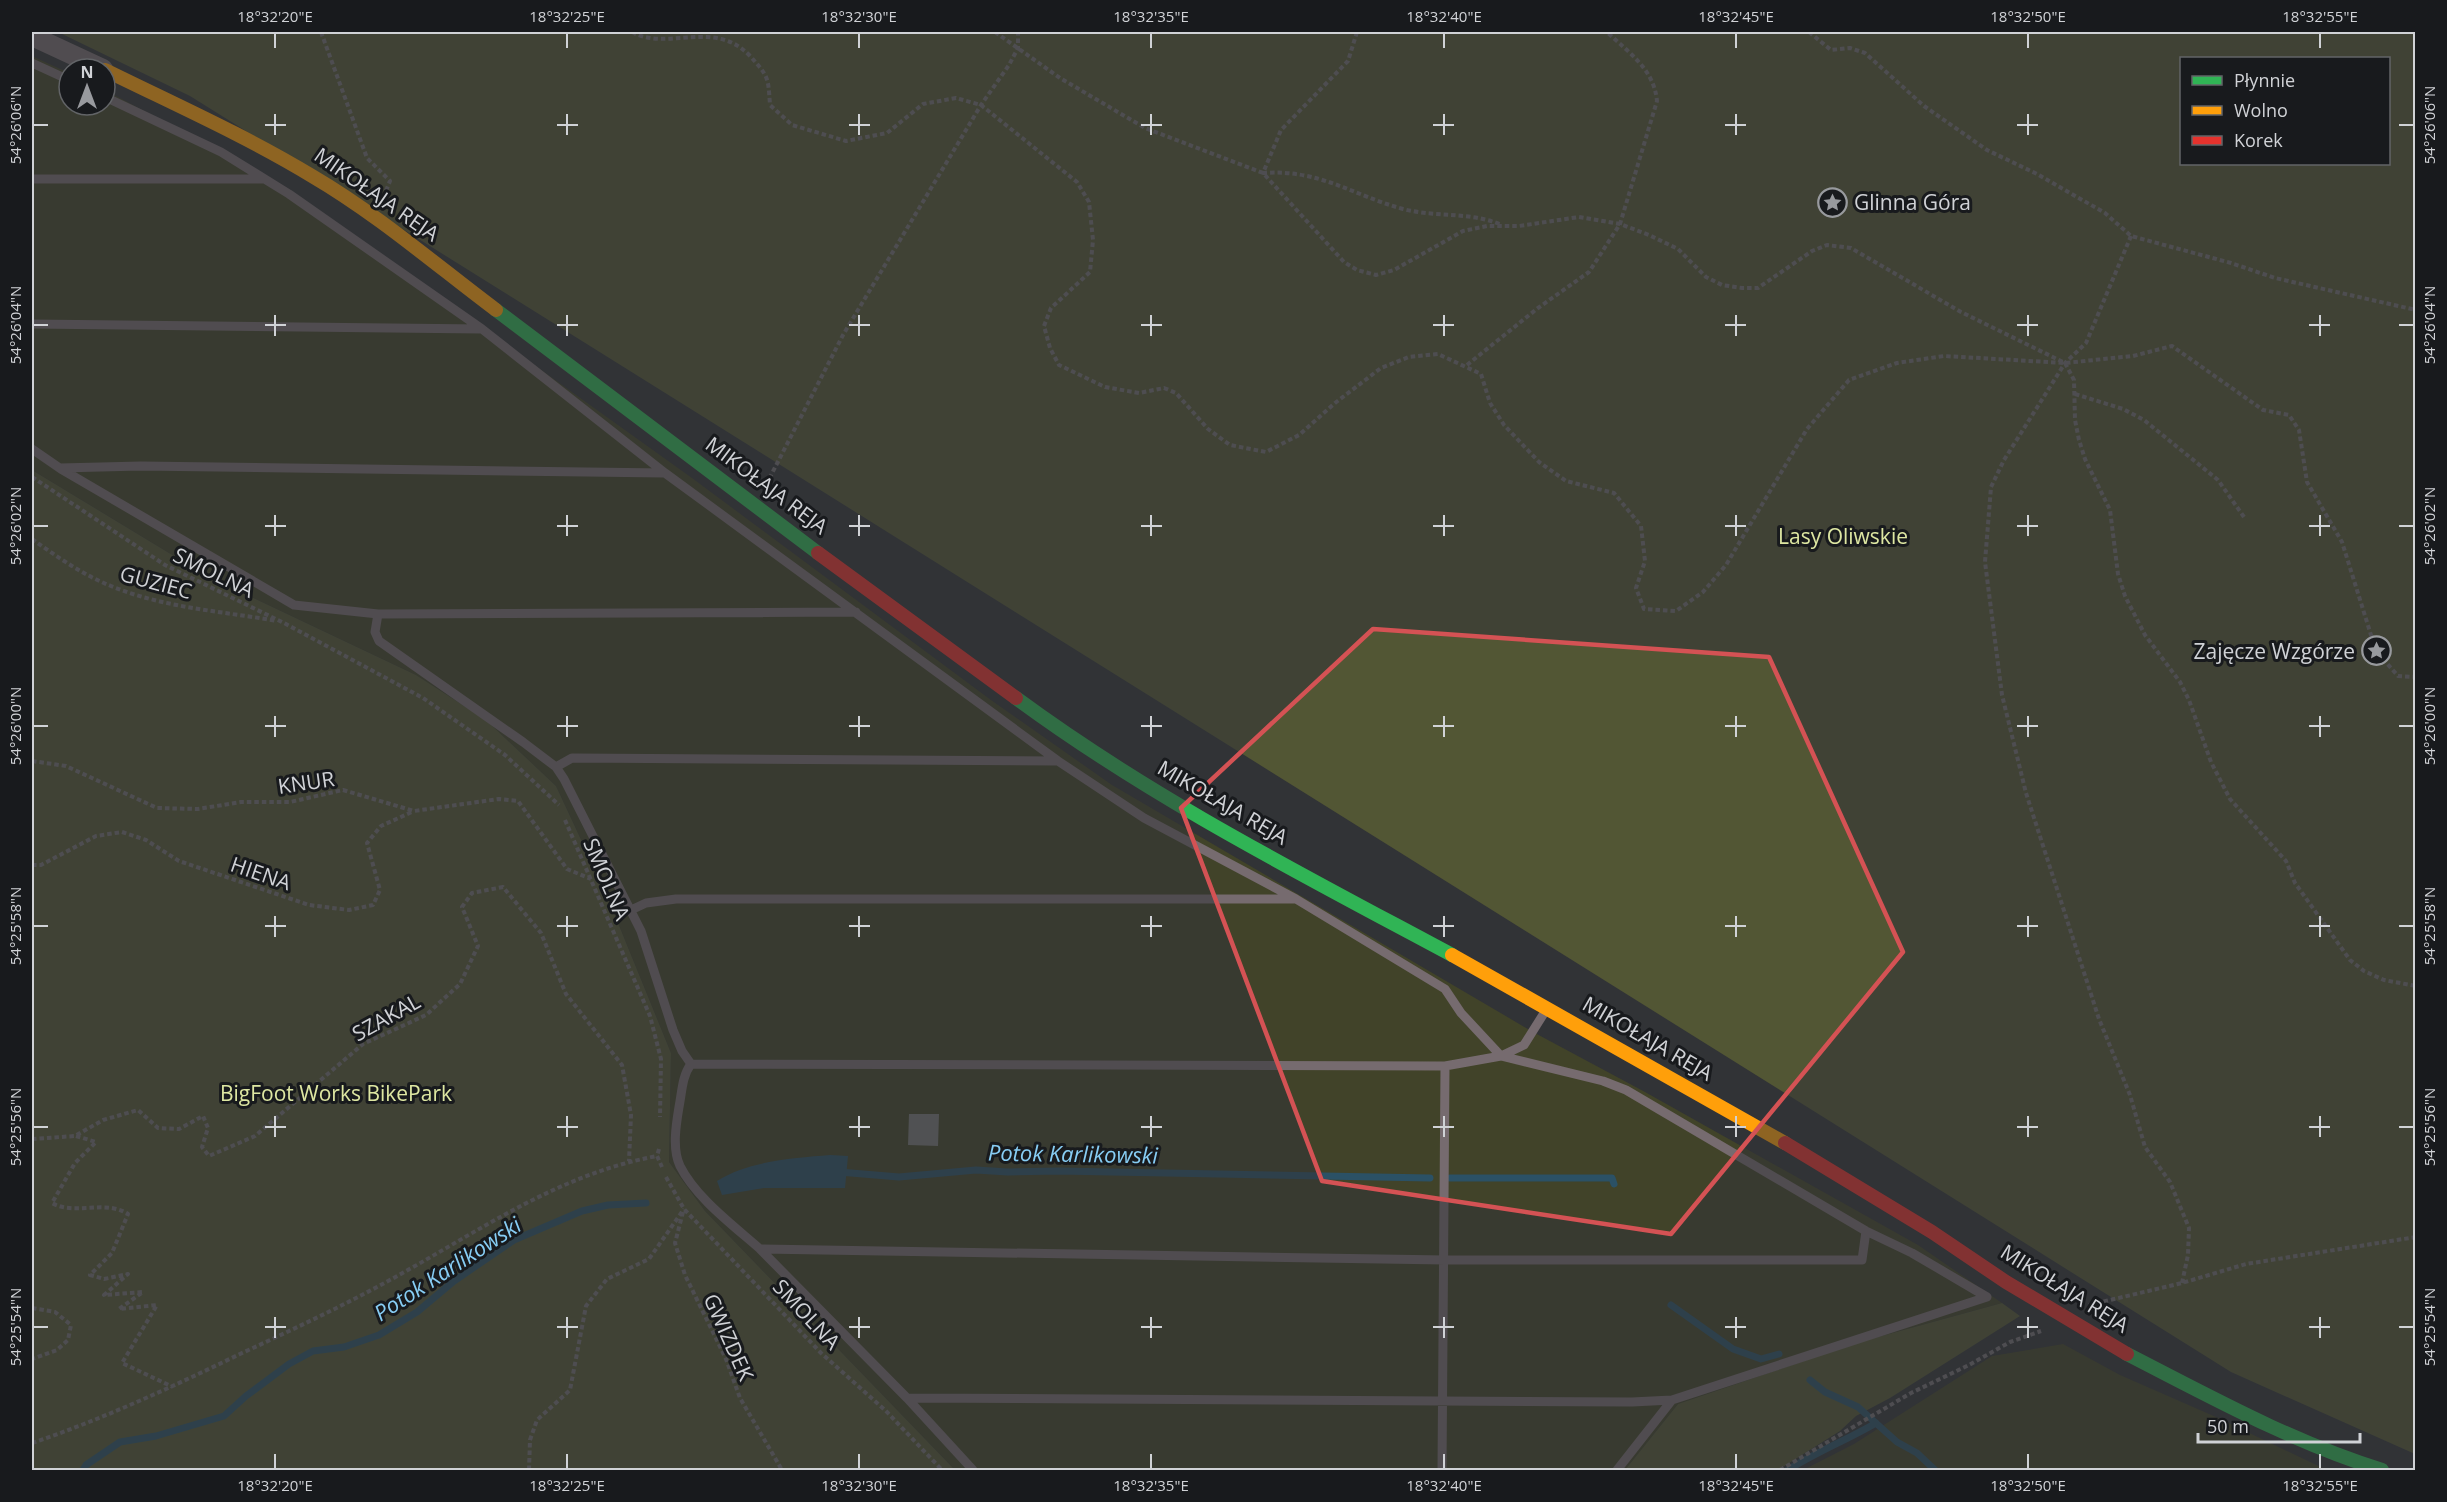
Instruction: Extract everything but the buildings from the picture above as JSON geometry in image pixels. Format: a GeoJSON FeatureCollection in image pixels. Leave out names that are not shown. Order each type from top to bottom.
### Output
{"type":"FeatureCollection","features":[{"type":"Feature","properties":{"kind":"street","name":"MIKOŁAJA REJA"},"geometry":{"type":"LineString","coordinates":[[32,36],[76,57]]}},
{"type":"Feature","properties":{"kind":"street","name":"MIKOŁAJA REJA"},"geometry":{"type":"LineString","coordinates":[[117,76],[245,139],[313,176],[374,218],[755,507],[1024,705],[1200,819],[1547,1008],[1804,1154],[2119,1350],[2335,1459],[2382,1470]]}},
{"type":"Feature","properties":{"kind":"lane"},"geometry":{"type":"LineString","coordinates":[[32,63],[57,74]]}},
{"type":"Feature","properties":{"kind":"lane"},"geometry":{"type":"LineString","coordinates":[[117,103],[221,152],[266,179],[482,329],[665,473],[1058,761],[1144,818],[1296,899],[1445,989],[1461,1013],[1501,1056],[1603,1081],[1626,1090],[1866,1231],[1912,1253],[1987,1297],[1672,1400],[1632,1402],[907,1398]]}},
{"type":"Feature","properties":{"kind":"lane"},"geometry":{"type":"LineString","coordinates":[[32,179],[266,179]]}},
{"type":"Feature","properties":{"kind":"lane"},"geometry":{"type":"LineString","coordinates":[[32,324],[482,329]]}},
{"type":"Feature","properties":{"kind":"lane"},"geometry":{"type":"LineString","coordinates":[[32,449],[60,468],[294,605],[378,614],[856,612]]}},
{"type":"Feature","properties":{"kind":"lane"},"geometry":{"type":"LineString","coordinates":[[60,468],[141,466],[665,473]]}},
{"type":"Feature","properties":{"kind":"lane"},"geometry":{"type":"LineString","coordinates":[[378,614],[375,632],[379,641],[556,767],[641,931],[673,1030],[682,1051],[692,1064]]}},
{"type":"Feature","properties":{"kind":"lane"},"geometry":{"type":"LineString","coordinates":[[556,767],[572,758],[1058,761]]}},
{"type":"Feature","properties":{"kind":"lane"},"geometry":{"type":"LineString","coordinates":[[631,910],[646,903],[676,899],[1296,899]]}},
{"type":"Feature","properties":{"kind":"lane"},"geometry":{"type":"LineString","coordinates":[[692,1064],[1445,1066],[1501,1056],[1524,1045],[1547,1008]]}},
{"type":"Feature","properties":{"kind":"lane"},"geometry":{"type":"LineString","coordinates":[[692,1064],[685,1073],[677,1120],[675,1146],[680,1166],[708,1203],[760,1250],[907,1398],[973,1470]]}},
{"type":"Feature","properties":{"kind":"lane"},"geometry":{"type":"LineString","coordinates":[[1442,1470],[1445,1066]]}},
{"type":"Feature","properties":{"kind":"lane"},"geometry":{"type":"LineString","coordinates":[[760,1250],[1445,1260],[1862,1260],[1866,1231]]}},
{"type":"Feature","properties":{"kind":"lane"},"geometry":{"type":"LineString","coordinates":[[1617,1470],[1672,1400]]}},
{"type":"Feature","properties":{"kind":"path"},"geometry":{"type":"LineString","coordinates":[[321,32],[368,158],[390,181],[374,218]]}},
{"type":"Feature","properties":{"kind":"path"},"geometry":{"type":"LineString","coordinates":[[632,32],[639,35],[673,38],[713,36],[741,47],[768,75],[770,105],[792,125],[846,141],[887,133],[923,104],[956,98],[981,105],[1077,182],[1089,202],[1093,240],[1090,272],[1051,308],[1044,326],[1050,348],[1059,365],[1105,387],[1139,393],[1164,388],[1176,393],[1208,429],[1230,445],[1266,452],[1299,435],[1335,403],[1381,368],[1409,357],[1438,354],[1466,365],[1481,374],[1490,403],[1504,425],[1539,462],[1566,480],[1614,493],[1641,526],[1645,561],[1636,588],[1644,609],[1676,611],[1703,592],[1726,565],[1807,429],[1850,380],[1897,363],[1944,356],[2065,363],[2133,356],[2172,346],[2263,410],[2289,415],[2299,430],[2307,482],[2342,542],[2376,651],[2398,676],[2415,677]]}},
{"type":"Feature","properties":{"kind":"path"},"geometry":{"type":"LineString","coordinates":[[996,32],[1060,78],[1145,128],[1263,173],[1283,171],[1306,174],[1404,209],[1437,215],[1468,215],[1485,218],[1506,226]]}},
{"type":"Feature","properties":{"kind":"path"},"geometry":{"type":"LineString","coordinates":[[755,507],[843,335],[981,105],[1018,48],[1018,32]]}},
{"type":"Feature","properties":{"kind":"path"},"geometry":{"type":"LineString","coordinates":[[1263,173],[1281,130],[1348,61],[1357,32]]}},
{"type":"Feature","properties":{"kind":"path"},"geometry":{"type":"LineString","coordinates":[[1466,365],[1538,308],[1589,272],[1620,224],[1657,101],[1656,86],[1645,68],[1607,32]]}},
{"type":"Feature","properties":{"kind":"path"},"geometry":{"type":"LineString","coordinates":[[1809,32],[1831,50],[1851,48],[1865,53],[1924,106],[1987,150],[2037,174],[2105,213],[2131,236],[2231,263],[2275,278],[2415,310]]}},
{"type":"Feature","properties":{"kind":"path"},"geometry":{"type":"LineString","coordinates":[[1263,173],[1344,262],[1357,270],[1376,275],[1394,270],[1463,231],[1487,226],[1506,226],[1579,217],[1620,224],[1649,235],[1678,249],[1706,278],[1722,285],[1742,288],[1758,288],[1802,258],[1827,245],[1851,248],[1961,312],[2065,363],[2074,380],[2075,420],[2079,440],[2085,459],[2110,510],[2118,574],[2125,596],[2145,634],[2180,682],[2189,700],[2211,762],[2230,799],[2286,861],[2295,883],[2350,960],[2364,971],[2384,980],[2415,986]]}},
{"type":"Feature","properties":{"kind":"path"},"geometry":{"type":"LineString","coordinates":[[2131,236],[2086,343],[2065,363],[2004,460],[1991,487],[1985,562],[2002,696],[2026,793],[2099,1019],[2130,1095],[2145,1147],[2170,1182],[2189,1228],[2188,1255],[2182,1283]]}},
{"type":"Feature","properties":{"kind":"path"},"geometry":{"type":"LineString","coordinates":[[2075,394],[2123,410],[2144,420],[2218,480],[2244,517]]}},
{"type":"Feature","properties":{"kind":"path","name":"SMOLNA"},"geometry":{"type":"LineString","coordinates":[[32,477],[165,565],[284,623],[423,698],[505,755],[559,805],[650,1017],[661,1059],[660,1125]]}},
{"type":"Feature","properties":{"kind":"path","name":"GUZIEC"},"geometry":{"type":"LineString","coordinates":[[32,539],[57,557],[109,586],[154,601],[284,623]]}},
{"type":"Feature","properties":{"kind":"path","name":"KNUR"},"geometry":{"type":"LineString","coordinates":[[32,761],[66,766],[157,808],[198,809],[241,802],[290,802],[343,790],[414,811],[499,799],[518,801],[567,869],[591,879]]}},
{"type":"Feature","properties":{"kind":"path","name":"HIENA"},"geometry":{"type":"LineString","coordinates":[[32,865],[41,865],[96,836],[122,832],[146,840],[180,861],[309,905],[349,910],[373,905],[380,890],[367,843],[381,826],[414,811]]}},
{"type":"Feature","properties":{"kind":"path","name":"SZAKAL"},"geometry":{"type":"LineString","coordinates":[[32,1139],[75,1136],[103,1120],[138,1110],[158,1128],[180,1129],[203,1116],[208,1128],[202,1147],[209,1156],[255,1136],[363,1044],[426,1015],[460,984],[478,946],[462,907],[472,893],[503,887],[541,933],[566,994],[622,1065],[630,1115],[629,1161]]}},
{"type":"Feature","properties":{"kind":"path"},"geometry":{"type":"LineString","coordinates":[[75,1136],[96,1142],[75,1163],[52,1203],[62,1208],[118,1207],[128,1214],[112,1253],[90,1275],[104,1279],[128,1274],[104,1294],[143,1292],[119,1309],[157,1305],[122,1363],[172,1387]]}},
{"type":"Feature","properties":{"kind":"path"},"geometry":{"type":"LineString","coordinates":[[32,1443],[84,1425],[172,1387],[398,1276],[552,1188],[629,1161],[657,1156],[660,1144]]}},
{"type":"Feature","properties":{"kind":"path","name":"SMOLNA"},"geometry":{"type":"LineString","coordinates":[[657,1156],[673,1192],[684,1209],[821,1353],[885,1410],[942,1470]]}},
{"type":"Feature","properties":{"kind":"path"},"geometry":{"type":"LineString","coordinates":[[529,1470],[530,1440],[537,1420],[570,1390],[586,1306],[607,1279],[649,1259],[684,1209]]}},
{"type":"Feature","properties":{"kind":"path","name":"GWIZDEK"},"geometry":{"type":"LineString","coordinates":[[684,1209],[675,1243],[685,1275],[726,1359],[740,1398],[782,1470]]}},
{"type":"Feature","properties":{"kind":"path"},"geometry":{"type":"LineString","coordinates":[[1780,1470],[1911,1393],[2010,1342],[2045,1330],[2061,1316],[2119,1296],[2182,1283],[2246,1264],[2415,1237]]}},
{"type":"Feature","properties":{"kind":"path"},"geometry":{"type":"LineString","coordinates":[[32,1308],[55,1312],[70,1325],[68,1340],[57,1350],[32,1359]]}},
{"type":"Feature","properties":{"kind":"highlighted area"},"geometry":{"type":"Polygon","coordinates":[[[1373,629],[1769,657],[1903,952],[1671,1234],[1322,1181],[1181,808],[1373,629]]]}},
{"type":"Feature","properties":{"kind":"green space","name":"Lasy Oliwskie"},"geometry":{"type":"Polygon","coordinates":[[[58,32],[2415,32],[2415,1454],[2231,1372],[190,96],[117,61],[117,57],[110,57],[58,32]]]}},
{"type":"Feature","properties":{"kind":"green space"},"geometry":{"type":"Polygon","coordinates":[[[32,56],[57,67],[57,117],[117,117],[117,96],[287,188],[692,478],[991,700],[1112,785],[1533,1032],[1918,1245],[2002,1303],[1856,1343],[1678,1404],[1625,1470],[955,1470],[705,1211],[669,1162],[671,1053],[605,891],[556,786],[486,720],[416,675],[207,576],[32,470],[32,56]]]}},
{"type":"Feature","properties":{"kind":"green space","name":"BigFoot Works BikePark"},"geometry":{"type":"Polygon","coordinates":[[[32,470],[207,576],[416,675],[486,720],[556,786],[605,891],[671,1053],[669,1162],[705,1211],[955,1470],[32,1470],[32,470]]]}},
{"type":"Feature","properties":{"kind":"green space"},"geometry":{"type":"Polygon","coordinates":[[[2002,1303],[2020,1316],[1890,1398],[1856,1416],[1840,1431],[1778,1470],[1625,1470],[1678,1404],[1856,1343],[2002,1303]]]}},
{"type":"Feature","properties":{"kind":"green space"},"geometry":{"type":"Polygon","coordinates":[[[2063,1344],[2120,1375],[2216,1417],[2327,1470],[1803,1470],[1854,1444],[1992,1356],[2063,1344]]]}},
{"type":"Feature","properties":{"kind":"water"},"geometry":{"type":"Polygon","coordinates":[[[830,1155],[848,1156],[845,1188],[764,1188],[722,1195],[717,1181],[729,1174],[757,1165],[787,1159],[830,1155]]]}},
{"type":"Feature","properties":{"kind":"waterway","name":"Potok Karlikowski"},"geometry":{"type":"LineString","coordinates":[[839,1172],[899,1177],[976,1170],[1430,1178]]}},
{"type":"Feature","properties":{"kind":"waterway","name":"Potok Karlikowski"},"geometry":{"type":"LineString","coordinates":[[1450,1178],[1612,1178],[1614,1184]]}},
{"type":"Feature","properties":{"kind":"waterway","name":"Potok Karlikowski"},"geometry":{"type":"LineString","coordinates":[[83,1470],[86,1465],[120,1442],[156,1436],[224,1416],[246,1396],[289,1364],[313,1351],[344,1347],[379,1335],[417,1312],[454,1281],[514,1240],[582,1211],[608,1205],[646,1203]]}},
{"type":"Feature","properties":{"kind":"waterway","name":"Potok Karlikowski"},"geometry":{"type":"LineString","coordinates":[[1671,1305],[1733,1349],[1761,1359],[1779,1354]]}},
{"type":"Feature","properties":{"kind":"waterway","name":"Potok Karlikowski"},"geometry":{"type":"LineString","coordinates":[[1810,1380],[1825,1392],[1858,1407],[1897,1442],[1917,1453],[1935,1470]]}},
{"type":"Feature","properties":{"kind":"waterway"},"geometry":{"type":"LineString","coordinates":[[1788,1470],[1876,1423]]}},
{"type":"Feature","properties":{"kind":"traffic: fast"},"geometry":{"type":"LineString","coordinates":[[496,310],[818,553]]}},
{"type":"Feature","properties":{"kind":"traffic: fast"},"geometry":{"type":"LineString","coordinates":[[1016,698],[1068,735],[1175,803],[1452,955]]}},
{"type":"Feature","properties":{"kind":"traffic: fast"},"geometry":{"type":"LineString","coordinates":[[2127,1354],[2284,1432],[2382,1470]]}},
{"type":"Feature","properties":{"kind":"traffic: slow"},"geometry":{"type":"LineString","coordinates":[[117,76],[236,134],[312,176],[383,223],[496,310]]}},
{"type":"Feature","properties":{"kind":"traffic: slow"},"geometry":{"type":"LineString","coordinates":[[1452,955],[1785,1143]]}},
{"type":"Feature","properties":{"kind":"traffic: jam"},"geometry":{"type":"LineString","coordinates":[[818,553],[1016,698]]}},
{"type":"Feature","properties":{"kind":"traffic: jam"},"geometry":{"type":"LineString","coordinates":[[1785,1143],[1932,1232],[2006,1282],[2127,1354]]}},
{"type":"Feature","properties":{"kind":"place","name":"Glinna Góra"},"geometry":{"type":"Point","coordinates":[1833,202]}},
{"type":"Feature","properties":{"kind":"place","name":"Zajęcze Wzgórze"},"geometry":{"type":"Point","coordinates":[2376,651]}}]}
